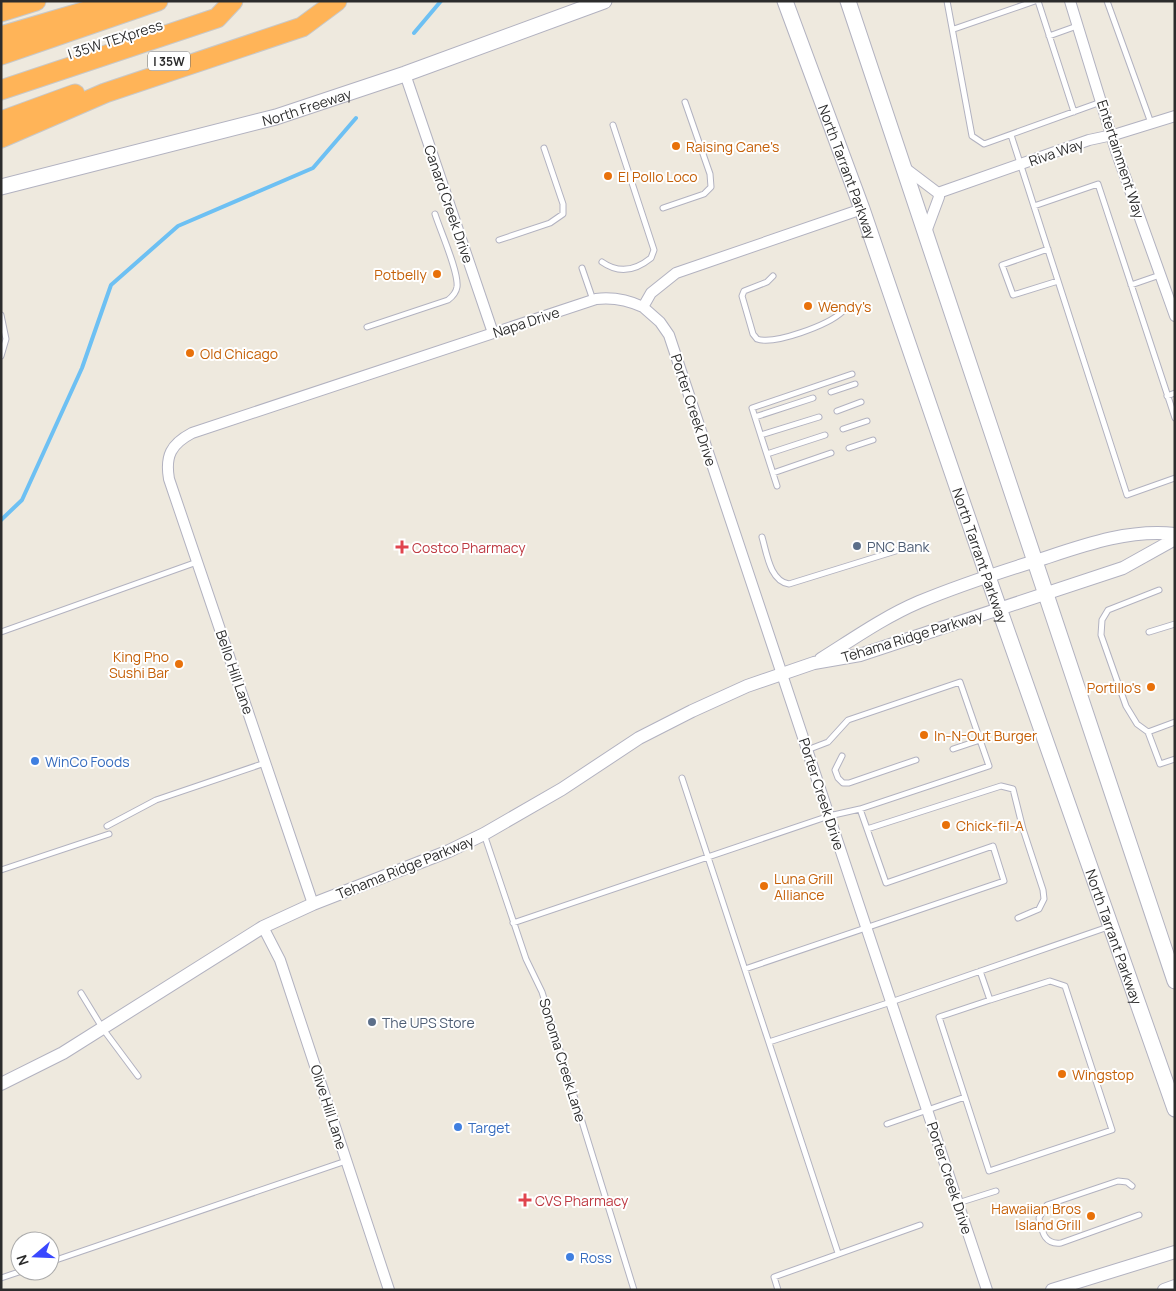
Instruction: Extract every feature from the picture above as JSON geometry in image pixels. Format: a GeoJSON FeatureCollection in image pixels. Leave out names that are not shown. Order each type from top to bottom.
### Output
{"type":"FeatureCollection","features":[{"type":"Feature","properties":{"kind":"highway"},"geometry":{"type":"LineString","coordinates":[[1,12],[36,1]]}},
{"type":"Feature","properties":{"kind":"highway"},"geometry":{"type":"LineString","coordinates":[[1,36],[120,1]]}},
{"type":"Feature","properties":{"kind":"highway","name":"I 35W TEXpress"},"geometry":{"type":"LineString","coordinates":[[1,55],[158,1]]}},
{"type":"Feature","properties":{"kind":"highway","name":"I 35W TEXpress"},"geometry":{"type":"LineString","coordinates":[[1,77],[228,1]]}},
{"type":"Feature","properties":{"kind":"highway"},"geometry":{"type":"LineString","coordinates":[[1,90],[216,18],[233,1]]}},
{"type":"Feature","properties":{"kind":"highway"},"geometry":{"type":"LineString","coordinates":[[1,138],[105,94],[302,27],[337,1]]}},
{"type":"Feature","properties":{"kind":"highway","name":"I 35W"},"geometry":{"type":"LineString","coordinates":[[1,121],[337,1]]}},
{"type":"Feature","properties":{"kind":"main road","name":"North Freeway"},"geometry":{"type":"LineString","coordinates":[[1,187],[276,117],[405,74],[604,1]]}},
{"type":"Feature","properties":{"kind":"main road","name":"North Tarrant Parkway"},"geometry":{"type":"LineString","coordinates":[[785,1],[862,209],[999,610],[1175,1109]]}},
{"type":"Feature","properties":{"kind":"main road"},"geometry":{"type":"LineString","coordinates":[[848,1],[1175,981]]}},
{"type":"Feature","properties":{"kind":"street","name":"Entertainment Way"},"geometry":{"type":"LineString","coordinates":[[1070,1],[1111,135],[1175,316]]}},
{"type":"Feature","properties":{"kind":"street","name":"Canard Creek Drive"},"geometry":{"type":"LineString","coordinates":[[405,74],[493,333]]}},
{"type":"Feature","properties":{"kind":"street","name":"Riva Way"},"geometry":{"type":"LineString","coordinates":[[938,193],[1089,140],[1175,116]]}},
{"type":"Feature","properties":{"kind":"street"},"geometry":{"type":"LineString","coordinates":[[904,168],[938,193],[939,197],[926,232]]}},
{"type":"Feature","properties":{"kind":"street"},"geometry":{"type":"LineString","coordinates":[[643,308],[651,292],[676,272],[862,209]]}},
{"type":"Feature","properties":{"kind":"street","name":"Napa Drive"},"geometry":{"type":"LineString","coordinates":[[179,440],[192,433],[593,300],[612,298],[632,302],[643,308]]}},
{"type":"Feature","properties":{"kind":"street","name":"Porter Creek Drive"},"geometry":{"type":"LineString","coordinates":[[643,308],[660,322],[669,335],[987,1290]]}},
{"type":"Feature","properties":{"kind":"street","name":"Bello Hill Lane"},"geometry":{"type":"LineString","coordinates":[[179,440],[166,464],[169,479],[313,904]]}},
{"type":"Feature","properties":{"kind":"street","name":"Tehama Ridge Parkway"},"geometry":{"type":"LineString","coordinates":[[814,663],[874,625],[919,602],[988,577],[1034,561],[1121,536],[1157,532],[1175,534]]}},
{"type":"Feature","properties":{"kind":"street","name":"Tehama Ridge Parkway"},"geometry":{"type":"LineString","coordinates":[[1,1084],[63,1053],[104,1029],[263,927],[313,904],[449,851],[484,834],[562,789],[639,738],[723,697],[814,663],[860,655],[1123,568],[1175,538]]}},
{"type":"Feature","properties":{"kind":"street","name":"Olive Hill Lane"},"geometry":{"type":"LineString","coordinates":[[263,927],[280,960],[389,1290]]}},
{"type":"Feature","properties":{"kind":"street"},"geometry":{"type":"LineString","coordinates":[[1052,1290],[1175,1252]]}},
{"type":"Feature","properties":{"kind":"street"},"geometry":{"type":"LineString","coordinates":[[1164,1290],[1175,1286]]}},
{"type":"Feature","properties":{"kind":"lane"},"geometry":{"type":"LineString","coordinates":[[947,1],[954,29],[972,136],[984,144],[1101,102]]}},
{"type":"Feature","properties":{"kind":"lane"},"geometry":{"type":"LineString","coordinates":[[954,29],[1022,4],[1036,1],[1074,112]]}},
{"type":"Feature","properties":{"kind":"lane"},"geometry":{"type":"LineString","coordinates":[[1107,1],[1151,124]]}},
{"type":"Feature","properties":{"kind":"lane"},"geometry":{"type":"LineString","coordinates":[[1049,36],[1077,26]]}},
{"type":"Feature","properties":{"kind":"lane"},"geometry":{"type":"LineString","coordinates":[[663,208],[704,194],[711,187],[710,174],[684,102]]}},
{"type":"Feature","properties":{"kind":"lane"},"geometry":{"type":"LineString","coordinates":[[602,262],[611,269],[620,271],[634,268],[652,258],[654,250],[613,125]]}},
{"type":"Feature","properties":{"kind":"lane"},"geometry":{"type":"LineString","coordinates":[[1011,135],[1127,496],[1175,478]]}},
{"type":"Feature","properties":{"kind":"lane"},"geometry":{"type":"LineString","coordinates":[[499,240],[550,223],[563,214],[563,204],[544,148]]}},
{"type":"Feature","properties":{"kind":"lane"},"geometry":{"type":"LineString","coordinates":[[1034,206],[1098,184],[1175,418]]}},
{"type":"Feature","properties":{"kind":"lane"},"geometry":{"type":"LineString","coordinates":[[367,326],[448,300],[453,296],[457,289],[456,277],[435,214]]}},
{"type":"Feature","properties":{"kind":"lane"},"geometry":{"type":"LineString","coordinates":[[1048,249],[1002,265],[1013,295],[1058,281]]}},
{"type":"Feature","properties":{"kind":"lane"},"geometry":{"type":"LineString","coordinates":[[582,268],[593,300]]}},
{"type":"Feature","properties":{"kind":"lane"},"geometry":{"type":"LineString","coordinates":[[1131,285],[1160,275]]}},
{"type":"Feature","properties":{"kind":"lane"},"geometry":{"type":"LineString","coordinates":[[773,276],[766,282],[744,292],[742,296],[753,334],[757,339],[772,341],[829,322],[842,312]]}},
{"type":"Feature","properties":{"kind":"lane"},"geometry":{"type":"LineString","coordinates":[[1,315],[6,339],[1,356]]}},
{"type":"Feature","properties":{"kind":"lane"},"geometry":{"type":"LineString","coordinates":[[777,486],[752,408],[852,374]]}},
{"type":"Feature","properties":{"kind":"lane"},"geometry":{"type":"LineString","coordinates":[[830,392],[855,384]]}},
{"type":"Feature","properties":{"kind":"lane"},"geometry":{"type":"LineString","coordinates":[[1167,396],[1175,393]]}},
{"type":"Feature","properties":{"kind":"lane"},"geometry":{"type":"LineString","coordinates":[[755,417],[813,398]]}},
{"type":"Feature","properties":{"kind":"lane"},"geometry":{"type":"LineString","coordinates":[[837,411],[861,402]]}},
{"type":"Feature","properties":{"kind":"lane"},"geometry":{"type":"LineString","coordinates":[[761,435],[819,416]]}},
{"type":"Feature","properties":{"kind":"lane"},"geometry":{"type":"LineString","coordinates":[[843,429],[867,421]]}},
{"type":"Feature","properties":{"kind":"lane"},"geometry":{"type":"LineString","coordinates":[[767,454],[825,435]]}},
{"type":"Feature","properties":{"kind":"lane"},"geometry":{"type":"LineString","coordinates":[[849,448],[874,440]]}},
{"type":"Feature","properties":{"kind":"lane"},"geometry":{"type":"LineString","coordinates":[[773,473],[831,454]]}},
{"type":"Feature","properties":{"kind":"lane"},"geometry":{"type":"LineString","coordinates":[[762,537],[775,577],[782,583],[789,584],[902,549]]}},
{"type":"Feature","properties":{"kind":"lane"},"geometry":{"type":"LineString","coordinates":[[1,632],[198,562]]}},
{"type":"Feature","properties":{"kind":"lane"},"geometry":{"type":"LineString","coordinates":[[1158,590],[1108,610],[1102,620],[1101,635],[1126,706],[1137,724],[1148,732],[1160,764],[1175,759]]}},
{"type":"Feature","properties":{"kind":"lane"},"geometry":{"type":"LineString","coordinates":[[1149,632],[1175,624]]}},
{"type":"Feature","properties":{"kind":"lane"},"geometry":{"type":"LineString","coordinates":[[513,923],[829,816],[860,809],[989,766],[960,682],[848,720],[828,742],[807,750]]}},
{"type":"Feature","properties":{"kind":"lane"},"geometry":{"type":"LineString","coordinates":[[1148,732],[1175,722]]}},
{"type":"Feature","properties":{"kind":"lane"},"geometry":{"type":"LineString","coordinates":[[953,749],[980,740]]}},
{"type":"Feature","properties":{"kind":"lane"},"geometry":{"type":"LineString","coordinates":[[842,756],[835,770],[838,778],[843,783],[849,783],[916,760]]}},
{"type":"Feature","properties":{"kind":"lane"},"geometry":{"type":"LineString","coordinates":[[107,826],[156,800],[265,763]]}},
{"type":"Feature","properties":{"kind":"lane"},"geometry":{"type":"LineString","coordinates":[[682,778],[838,1253]]}},
{"type":"Feature","properties":{"kind":"lane"},"geometry":{"type":"LineString","coordinates":[[867,829],[1001,786],[1008,786],[1013,789],[1044,899],[1039,909],[1018,918]]}},
{"type":"Feature","properties":{"kind":"lane"},"geometry":{"type":"LineString","coordinates":[[745,970],[1004,881],[993,846],[886,882],[860,809]]}},
{"type":"Feature","properties":{"kind":"lane"},"geometry":{"type":"LineString","coordinates":[[1,870],[109,834]]}},
{"type":"Feature","properties":{"kind":"lane","name":"Sonoma Creek Lane"},"geometry":{"type":"LineString","coordinates":[[484,834],[526,960],[545,1000],[634,1290]]}},
{"type":"Feature","properties":{"kind":"lane"},"geometry":{"type":"LineString","coordinates":[[768,1042],[891,1002],[1111,926]]}},
{"type":"Feature","properties":{"kind":"lane"},"geometry":{"type":"LineString","coordinates":[[980,971],[990,1000]]}},
{"type":"Feature","properties":{"kind":"lane"},"geometry":{"type":"LineString","coordinates":[[1050,981],[1065,986],[1112,1130],[989,1171],[939,1017],[990,1000],[1050,981]]}},
{"type":"Feature","properties":{"kind":"lane"},"geometry":{"type":"LineString","coordinates":[[81,992],[104,1029],[138,1076]]}},
{"type":"Feature","properties":{"kind":"lane"},"geometry":{"type":"LineString","coordinates":[[887,1124],[965,1097]]}},
{"type":"Feature","properties":{"kind":"lane"},"geometry":{"type":"LineString","coordinates":[[60,1259],[346,1162]]}},
{"type":"Feature","properties":{"kind":"lane"},"geometry":{"type":"LineString","coordinates":[[1132,1186],[1127,1182],[1118,1181],[1047,1205],[1039,1218],[1042,1231],[1046,1240],[1054,1244],[1061,1243],[1139,1215]]}},
{"type":"Feature","properties":{"kind":"lane"},"geometry":{"type":"LineString","coordinates":[[958,1203],[996,1191]]}},
{"type":"Feature","properties":{"kind":"lane"},"geometry":{"type":"LineString","coordinates":[[778,1290],[774,1277],[920,1225]]}},
{"type":"Feature","properties":{"kind":"waterway"},"geometry":{"type":"LineString","coordinates":[[414,33],[441,1]]}},
{"type":"Feature","properties":{"kind":"waterway"},"geometry":{"type":"LineString","coordinates":[[1,520],[22,500],[82,368],[111,285],[178,226],[313,168],[356,118]]}},
{"type":"Feature","properties":{"kind":"place","name":"Raising Cane's"},"geometry":{"type":"Point","coordinates":[676,146]}},
{"type":"Feature","properties":{"kind":"place","name":"El Pollo Loco"},"geometry":{"type":"Point","coordinates":[608,176]}},
{"type":"Feature","properties":{"kind":"place","name":"Potbelly"},"geometry":{"type":"Point","coordinates":[437,274]}},
{"type":"Feature","properties":{"kind":"place","name":"Wendy's"},"geometry":{"type":"Point","coordinates":[808,306]}},
{"type":"Feature","properties":{"kind":"place","name":"Old Chicago"},"geometry":{"type":"Point","coordinates":[190,353]}},
{"type":"Feature","properties":{"kind":"place","name":"PNC Bank"},"geometry":{"type":"Point","coordinates":[857,546]}},
{"type":"Feature","properties":{"kind":"place","name":"Costco Pharmacy"},"geometry":{"type":"Point","coordinates":[402,547]}},
{"type":"Feature","properties":{"kind":"place","name":"King Pho Sushi Bar"},"geometry":{"type":"Point","coordinates":[179,664]}},
{"type":"Feature","properties":{"kind":"place","name":"Portillo's"},"geometry":{"type":"Point","coordinates":[1151,687]}},
{"type":"Feature","properties":{"kind":"place","name":"In-N-Out Burger"},"geometry":{"type":"Point","coordinates":[924,735]}},
{"type":"Feature","properties":{"kind":"place","name":"WinCo Foods"},"geometry":{"type":"Point","coordinates":[35,761]}},
{"type":"Feature","properties":{"kind":"place","name":"Chick-fil-A"},"geometry":{"type":"Point","coordinates":[946,825]}},
{"type":"Feature","properties":{"kind":"place","name":"Luna Grill Alliance"},"geometry":{"type":"Point","coordinates":[764,886]}},
{"type":"Feature","properties":{"kind":"place","name":"The UPS Store"},"geometry":{"type":"Point","coordinates":[372,1022]}},
{"type":"Feature","properties":{"kind":"place","name":"Wingstop"},"geometry":{"type":"Point","coordinates":[1062,1074]}},
{"type":"Feature","properties":{"kind":"place","name":"Target"},"geometry":{"type":"Point","coordinates":[458,1127]}},
{"type":"Feature","properties":{"kind":"place","name":"CVS Pharmacy"},"geometry":{"type":"Point","coordinates":[525,1200]}},
{"type":"Feature","properties":{"kind":"place","name":"Hawaiian Bros Island Grill"},"geometry":{"type":"Point","coordinates":[1091,1216]}},
{"type":"Feature","properties":{"kind":"place","name":"Ross"},"geometry":{"type":"Point","coordinates":[570,1257]}}]}
